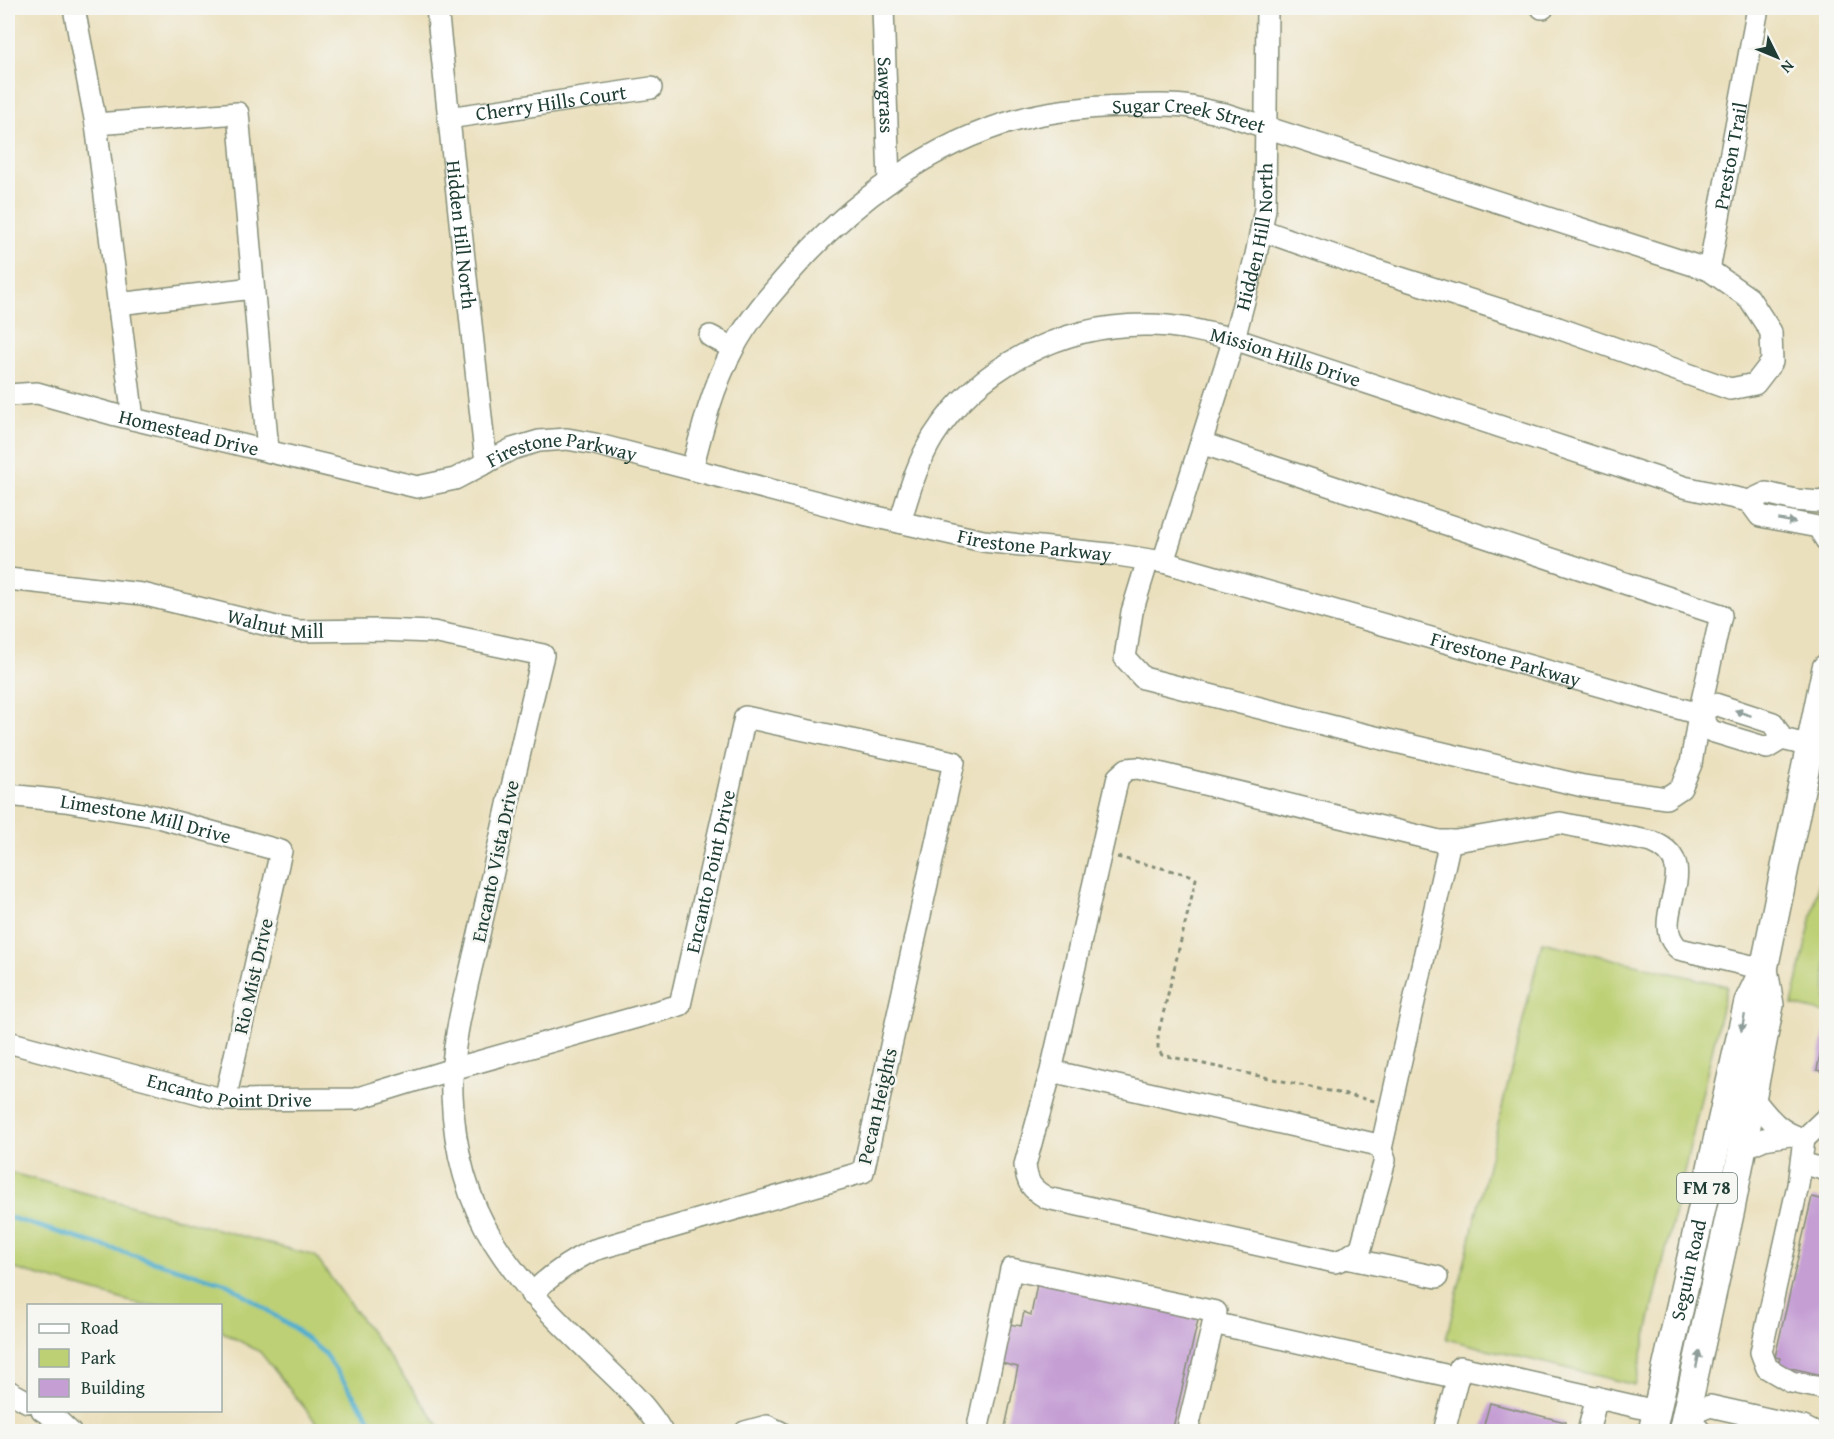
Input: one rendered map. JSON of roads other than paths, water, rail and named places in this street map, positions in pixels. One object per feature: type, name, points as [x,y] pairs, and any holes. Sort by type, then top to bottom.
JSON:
[{"type":"main road","name":"Seguin Road","points":[[1674,1425],[1671,1346],[1748,1002],[1764,969],[1816,754],[1826,671]]},
{"type":"main road","name":"Seguin Road","points":[[1674,1425],[1743,1148],[1770,1005],[1764,969]]},
{"type":"street","points":[[74,8],[96,124],[133,419]]},
{"type":"street","name":"Hidden Hill North","points":[[437,8],[486,463]]},
{"type":"street","name":"Sawgrass","points":[[884,8],[889,182]]},
{"type":"street","name":"Hidden Hill North","points":[[1267,8],[1265,209],[1261,230],[1234,339],[1201,443],[1155,561],[1132,612],[1125,658],[1143,678],[1583,786],[1666,798],[1681,788],[1690,764],[1699,714]]},
{"type":"street","name":"Preston Trail","points":[[1709,270],[1758,8]]},
{"type":"street","name":"Cherry Hills Court","points":[[448,118],[651,88]]},
{"type":"street","name":"Sugar Creek Street","points":[[692,469],[711,401],[733,348],[765,301],[826,232],[867,197],[949,147],[998,126],[1058,111],[1103,107],[1184,106],[1224,114],[1709,270],[1749,298],[1771,332],[1772,362],[1755,384],[1730,388],[1558,328],[1369,268],[1261,230]]},
{"type":"street","points":[[96,124],[238,114],[268,451]]},
{"type":"street","points":[[118,304],[253,288]]},
{"type":"street","name":"Mission Hills Drive","points":[[900,522],[910,486],[933,436],[947,418],[981,384],[1023,355],[1070,335],[1120,326],[1172,326],[1234,339],[1684,487],[1749,501],[1766,493],[1795,500],[1820,502],[1827,500]]},
{"type":"street","points":[[710,336],[733,348]]},
{"type":"street","name":"Homestead Drive","points":[[8,395],[37,393],[133,419],[372,476]]},
{"type":"street","name":"Firestone Parkway","points":[[372,476],[417,487],[455,479],[512,449],[539,441],[567,439],[595,444],[983,541],[1155,561],[1699,714],[1715,704],[1773,723],[1782,739],[1816,754]]},
{"type":"street","points":[[1201,443],[1721,615],[1699,714]]},
{"type":"street","name":"Mission Hills Drive","points":[[1749,501],[1760,516],[1818,527],[1827,540]]},
{"type":"street","name":"Walnut Mill","points":[[8,579],[142,594],[298,631],[433,632],[543,655]]},
{"type":"street","name":"Encanto Vista Drive","points":[[453,1069],[460,1020],[519,752],[543,655]]},
{"type":"street","name":"Encanto Point Drive","points":[[8,1042],[225,1100],[355,1099],[680,1005],[745,717],[954,762]]},
{"type":"street","name":"Pecan Heights","points":[[531,1294],[551,1275],[576,1258],[594,1250],[863,1172],[954,762]]},
{"type":"street","points":[[1450,841],[1381,1149],[1385,1160],[1361,1248],[1335,1262],[1047,1198],[1033,1190],[1025,1165],[1052,1071],[1118,777],[1127,769],[1138,768],[1439,841],[1450,841],[1456,842],[1560,823],[1652,842],[1664,846],[1674,858],[1678,870],[1667,928],[1671,942],[1679,949],[1764,969]]},
{"type":"street","name":"Limestone Mill Drive","points":[[8,795],[65,801],[154,816],[281,851]]},
{"type":"street","name":"Rio Mist Drive","points":[[225,1100],[281,851]]},
{"type":"street","points":[[453,1069],[452,1095],[459,1159],[472,1202],[483,1224],[531,1294],[641,1402],[662,1431]]},
{"type":"street","points":[[1052,1071],[1362,1141],[1374,1144],[1381,1149]]},
{"type":"street","points":[[1752,1097],[1771,1121],[1797,1137],[1802,1163],[1761,1352],[1767,1368],[1791,1382],[1827,1389]]},
{"type":"street","points":[[1743,1148],[1764,1139],[1797,1137],[1827,1118]]},
{"type":"street","points":[[1802,1163],[1827,1170]]},
{"type":"street","points":[[1346,1258],[1437,1277]]},
{"type":"street","points":[[977,1431],[1011,1269],[1216,1311],[1187,1431]]},
{"type":"street","points":[[1213,1323],[1458,1378]]},
{"type":"street","points":[[1444,1431],[1460,1367],[1597,1397],[1674,1425],[1710,1406],[1813,1431]]},
{"type":"street","points":[[8,1391],[27,1401]]},
{"type":"street","points":[[1588,1431],[1597,1397]]},
{"type":"street","points":[[45,1412],[70,1431]]},
{"type":"street","points":[[745,1431],[766,1426],[780,1431]]},
{"type":"waterway","points":[[8,1217],[228,1284],[295,1329],[324,1353],[379,1432]]}]
